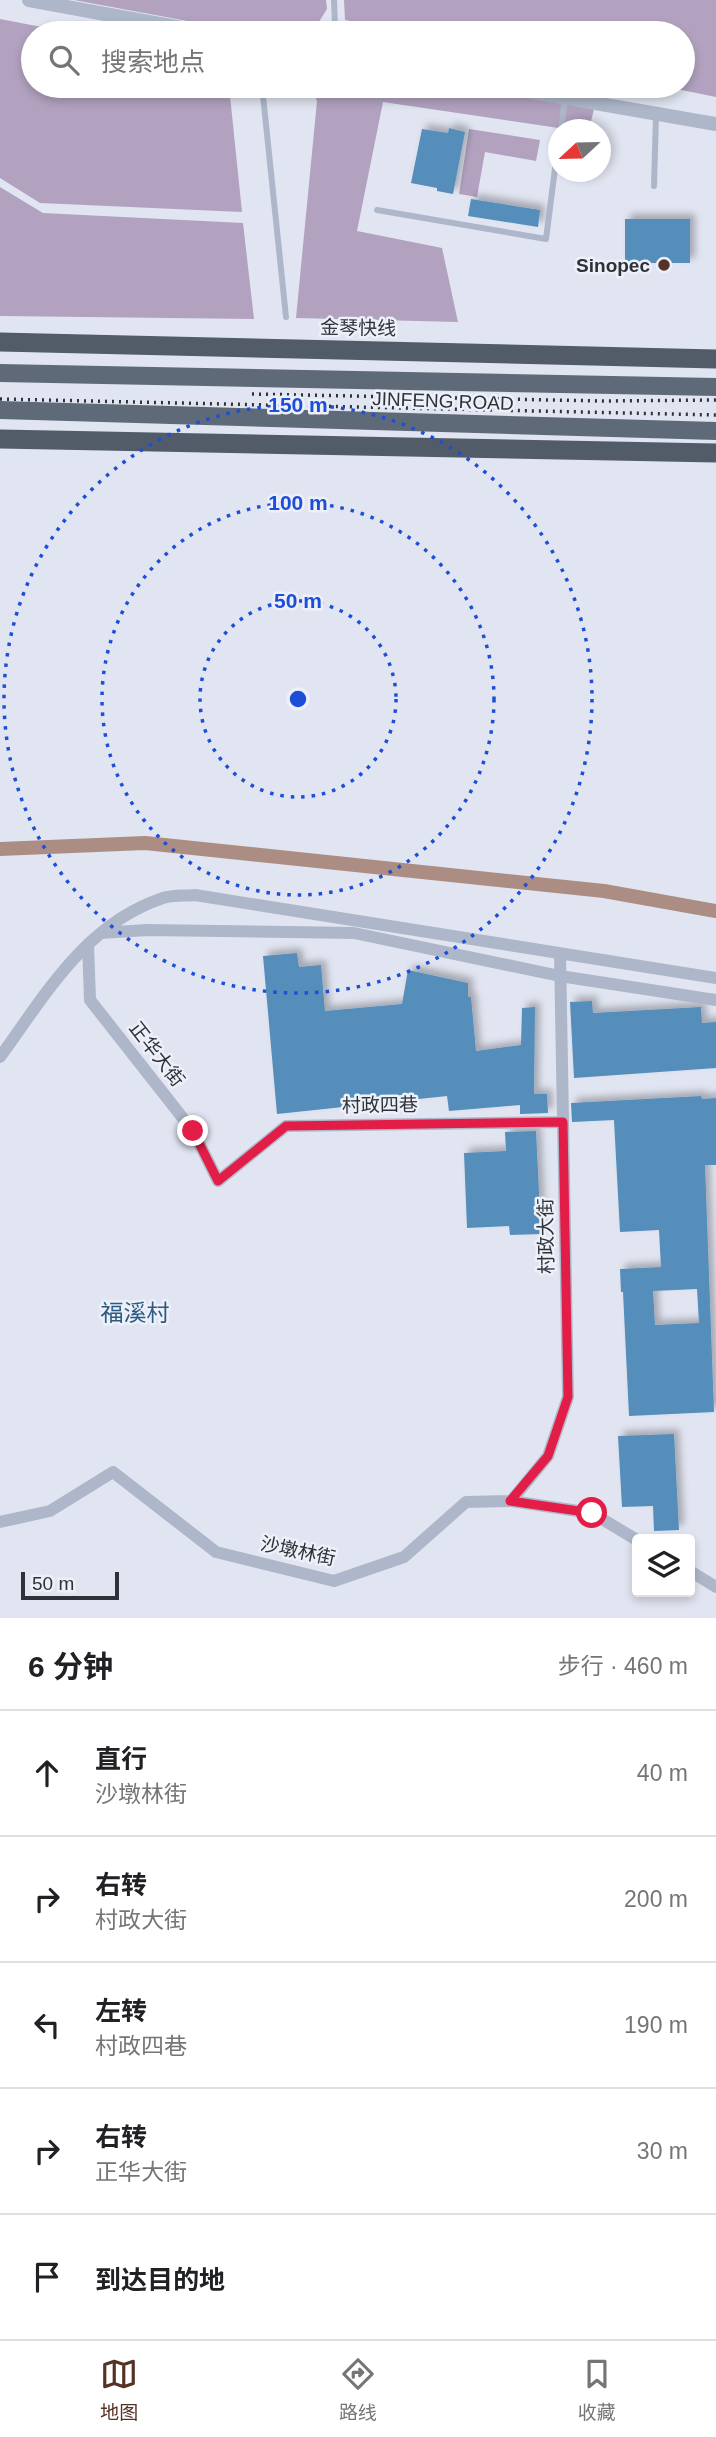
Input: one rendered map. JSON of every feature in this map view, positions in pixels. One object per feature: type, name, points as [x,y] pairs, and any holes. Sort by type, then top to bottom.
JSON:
[{"type":"highway","name":"金琴快线","points":[[0,342],[716,359]]},
{"type":"highway","points":[[0,439],[716,453]]},
{"type":"main road","name":"JINFENG ROAD","points":[[0,373],[716,387]]},
{"type":"main road","name":"JINFENG ROAD","points":[[0,410],[716,431]]},
{"type":"street","points":[[29,0],[144,21]]},
{"type":"street","points":[[565,98],[716,124]]},
{"type":"street","points":[[0,1056],[74,957],[116,919],[165,897],[195,895],[716,978]]},
{"type":"street","points":[[100,933],[147,930],[354,933],[560,976],[716,1000]]},
{"type":"street","name":"正华大街","points":[[88,944],[90,1000],[193,1131],[218,1181]]},
{"type":"street","name":"村政大街","points":[[510,1501],[548,1456],[568,1397],[560,954]]},
{"type":"street","name":"村政四巷","points":[[218,1181],[286,1126],[563,1122]]},
{"type":"street","name":"沙墩林街","points":[[0,1522],[50,1511],[113,1472],[216,1552],[334,1581],[404,1557],[466,1502],[510,1501],[592,1513],[632,1537]]},
{"type":"street","points":[[695,1574],[716,1587]]},
{"type":"lane","points":[[334,0],[335,21]]},
{"type":"lane","points":[[263,98],[286,317]]},
{"type":"lane","points":[[562,119],[565,98]]},
{"type":"lane","points":[[654,186],[656,115]]},
{"type":"lane","points":[[377,209],[546,239],[553,182]]},
{"type":"shaded area","points":[[74,0],[326,0],[327,9],[320,21],[187,21]]},
{"type":"shaded area","points":[[344,0],[716,0],[716,97],[695,93],[695,21],[345,20]]},
{"type":"shaded area","points":[[0,19],[21,23],[21,98],[230,98],[242,212],[40,203],[0,178]]},
{"type":"shaded area","points":[[316,98],[597,98],[592,119],[548,119],[548,126],[383,102],[357,231],[442,248],[458,322],[296,318]]},
{"type":"shaded area","points":[[469,129],[540,140],[536,161],[485,152],[477,197],[459,194]]},
{"type":"shaded area","points":[[0,187],[43,213],[243,223],[254,319],[0,316]]},
{"type":"building","points":[[449,128],[465,132],[453,194],[411,183],[422,129],[448,133]]},
{"type":"building","points":[[471,199],[540,210],[538,227],[468,216]]},
{"type":"building","points":[[625,219],[690,219],[690,263],[625,263]]},
{"type":"building","points":[[297,953],[299,967],[321,965],[325,1011],[402,1004],[408,970],[468,983],[476,1051],[521,1045],[522,1008],[535,1007],[534,1094],[547,1094],[548,1113],[520,1114],[520,1105],[449,1111],[447,1096],[277,1114],[263,956]]},
{"type":"building","points":[[592,1001],[593,1013],[701,1007],[702,1023],[716,1022],[716,1068],[574,1078],[570,1002]]},
{"type":"building","points":[[701,1096],[702,1099],[716,1098],[716,1165],[705,1165],[714,1412],[629,1416],[620,1269],[661,1267],[659,1230],[620,1232],[614,1120],[572,1122],[571,1103]],"holes":[[[697,1289],[699,1323],[655,1325],[653,1291]]]},
{"type":"building","points":[[536,1131],[541,1234],[510,1235],[509,1226],[467,1228],[464,1153],[506,1151],[505,1132]]},
{"type":"building","points":[[674,1434],[679,1530],[654,1531],[653,1506],[622,1507],[618,1436]]},
{"type":"waterway","points":[[0,849],[145,843],[604,891],[716,911]]},
{"type":"railway","points":[[252,394],[602,401],[716,400]]},
{"type":"railway","points":[[0,399],[716,415]]},
{"type":"place","name":"Sinopec","points":[[664,265]]},
{"type":"district","name":"福溪村","points":[[135,1313]]},
{"type":"route","points":[[193,1131],[218,1181],[286,1126],[563,1122],[568,1397],[548,1456],[510,1501],[592,1513]]}]
